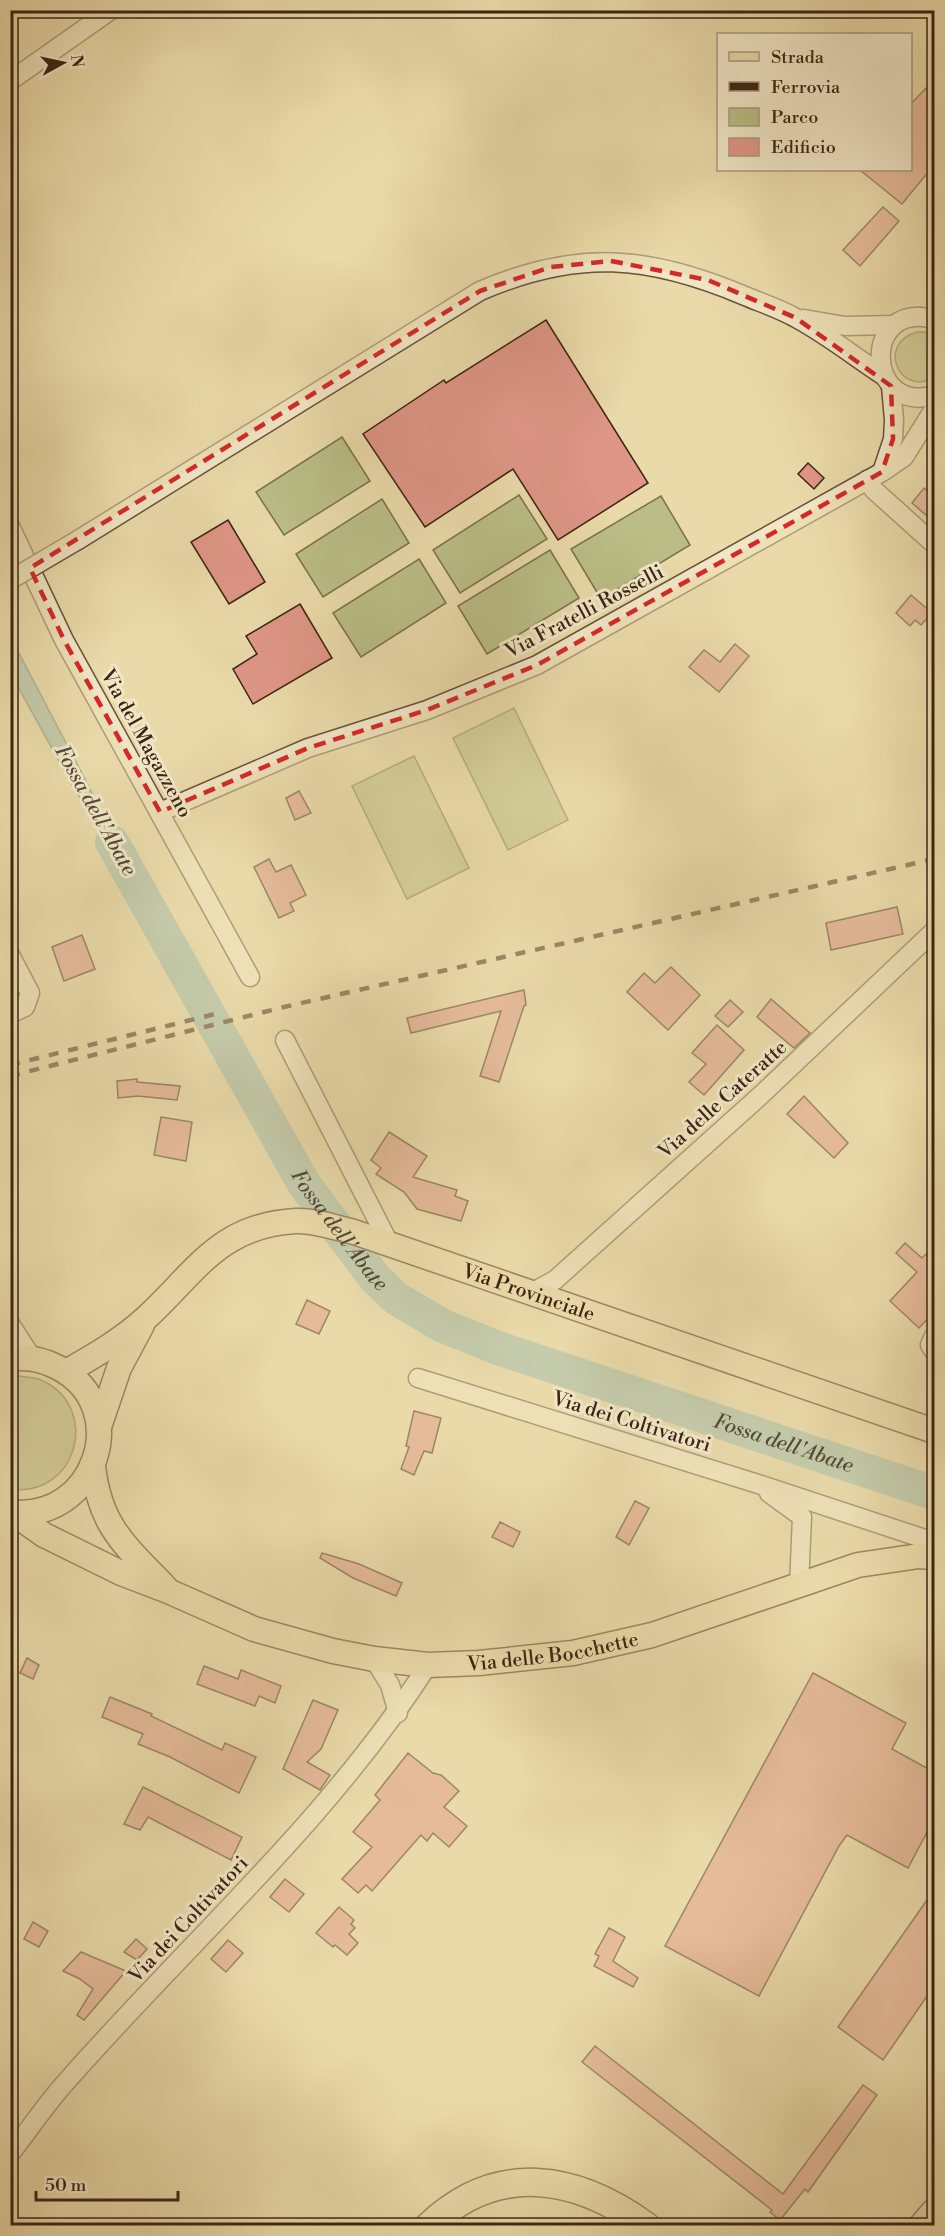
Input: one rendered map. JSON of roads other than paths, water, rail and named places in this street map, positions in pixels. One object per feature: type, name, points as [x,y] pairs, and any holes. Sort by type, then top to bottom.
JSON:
[{"type":"highway","points":[[429,2226],[449,2209],[479,2193],[504,2186],[541,2182],[573,2187],[592,2194],[623,2210],[646,2226]]},
{"type":"highway","points":[[922,2226],[934,2213]]},
{"type":"main road","name":"Via Provinciale","points":[[66,1372],[98,1354],[147,1318],[211,1252],[234,1237],[256,1228],[297,1221],[354,1232],[389,1243],[934,1431]]},
{"type":"main road","name":"Via Provinciale","points":[[99,1427],[119,1368],[147,1318]]},
{"type":"main road","points":[[12,1512],[33,1512],[52,1507],[69,1497],[83,1484],[93,1466],[98,1448],[99,1427],[93,1406],[82,1387],[66,1372],[50,1363],[21,1359]]},
{"type":"main road","name":"Via delle Bocchette","points":[[93,1466],[96,1492],[113,1532],[168,1591]]},
{"type":"main road","name":"Via delle Bocchette","points":[[12,1512],[44,1535],[121,1573],[254,1629],[333,1651],[374,1659],[428,1665],[479,1663],[573,1653],[652,1635],[858,1565],[919,1556],[934,1557]]},
{"type":"street","points":[[10,81],[111,10]]},
{"type":"street","points":[[10,580],[480,291],[511,278],[582,261],[611,261],[675,271],[708,280],[796,318],[887,381],[900,393],[921,398],[934,395]]},
{"type":"street","points":[[934,319],[920,316],[906,318],[894,325],[885,336],[880,349],[880,363],[887,381],[894,420],[894,439],[874,476],[874,490],[934,544]]},
{"type":"street","points":[[796,318],[846,326],[894,325]]},
{"type":"street","name":"Via Fratelli Rosselli","points":[[160,812],[308,748],[427,710],[537,665],[904,457],[934,410]]},
{"type":"street","name":"Via del Magazzeno","points":[[10,526],[64,640],[250,977]]},
{"type":"street","name":"Via delle Cateratte","points":[[532,1292],[555,1280],[761,1095],[934,931]]},
{"type":"street","points":[[10,955],[30,993],[25,1007],[10,1014]]},
{"type":"street","points":[[285,1040],[389,1243]]},
{"type":"street","points":[[10,1323],[21,1359]]},
{"type":"street","points":[[934,1336],[930,1345],[934,1351]]},
{"type":"street","name":"Via dei Coltivatori","points":[[418,1378],[755,1483],[934,1542]]},
{"type":"street","points":[[755,1483],[802,1517],[799,1585]]},
{"type":"street","points":[[374,1659],[390,1685],[398,1713]]},
{"type":"street","name":"Via dei Coltivatori","points":[[10,2154],[65,2083],[284,1850],[398,1713],[428,1665]]},
{"type":"water","points":[[11,638],[87,783],[135,883],[75,790],[11,674]]},
{"type":"waterway","name":"Fossa dell'Abate","points":[[112,842],[304,1184],[375,1278],[397,1299],[443,1326],[498,1348],[934,1493]]},
{"type":"railway","points":[[10,1076],[284,1007],[934,859]]},
{"type":"railway","points":[[10,1065],[215,1014]]}]
